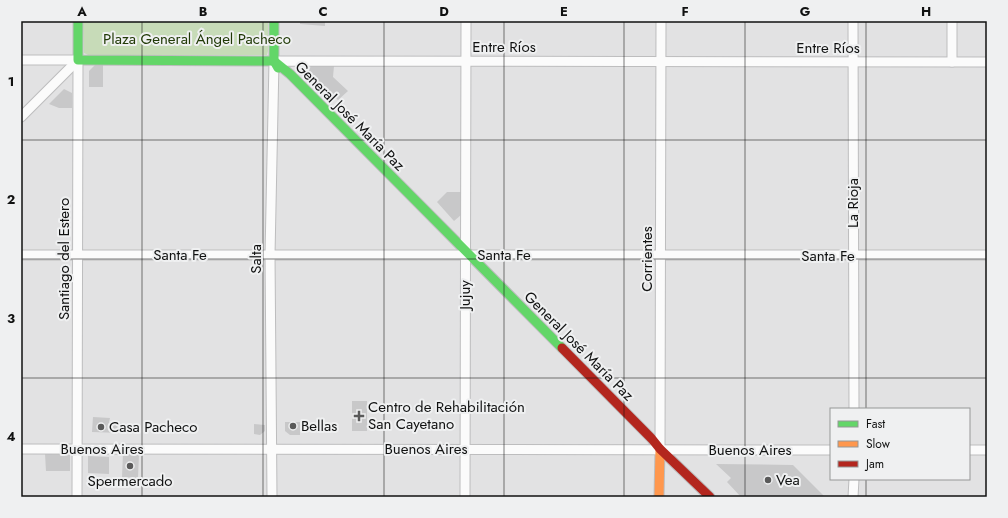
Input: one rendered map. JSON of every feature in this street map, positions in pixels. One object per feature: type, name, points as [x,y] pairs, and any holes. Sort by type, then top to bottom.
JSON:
[{"type":"street","name":"Santiago del Estero","points":[[77,497],[78,21]]},
{"type":"street","name":"Salta","points":[[272,497],[270,255],[274,21]]},
{"type":"street","name":"Jujuy","points":[[465,497],[466,21]]},
{"type":"street","name":"Corrientes","points":[[659,497],[657,451],[661,254],[661,21]]},
{"type":"street","name":"La Rioja","points":[[854,21],[854,408]]},
{"type":"street","points":[[952,21],[952,62]]},
{"type":"street","name":"Entre Ríos","points":[[21,60],[987,62]]},
{"type":"street","points":[[21,117],[78,60]]},
{"type":"street","name":"General José María Paz","points":[[274,61],[290,74],[465,255],[652,439],[657,451],[678,464],[710,497]]},
{"type":"street","name":"Santa Fe","points":[[21,254],[987,255]]},
{"type":"street","name":"Buenos Aires","points":[[21,448],[657,451],[830,450]]},
{"type":"street","points":[[970,450],[987,450]]},
{"type":"street","points":[[853,497],[854,480]]},
{"type":"green space","name":"Plaza General Ángel Pacheco","points":[[83,21],[268,21],[268,51],[267,55],[88,55],[84,53]]},
{"type":"building","points":[[300,21],[325,21],[325,26],[300,24]]},
{"type":"building","points":[[312,64],[334,66],[333,77],[348,91],[338,100],[308,72]]},
{"type":"building","points":[[95,65],[103,65],[103,87],[89,87],[89,71]]},
{"type":"building","points":[[64,89],[72,93],[72,108],[59,108],[49,104]]},
{"type":"building","points":[[447,192],[461,192],[461,215],[454,221],[437,202]]},
{"type":"building","name":"Centro de Rehabilitación San Cayetano","points":[[352,401],[367,401],[367,431],[352,431]]},
{"type":"building","name":"Casa Pacheco","points":[[93,417],[110,418],[109,422],[122,423],[121,433],[92,432]]},
{"type":"building","name":"Bellas","points":[[285,422],[300,422],[300,435],[290,435],[285,431]]},
{"type":"building","points":[[254,424],[265,425],[265,431],[260,435],[254,434]]},
{"type":"building","name":"Spermercado","points":[[123,453],[139,454],[138,478],[122,477]]},
{"type":"building","points":[[45,454],[70,454],[70,471],[46,471]]},
{"type":"building","points":[[88,456],[109,457],[109,474],[88,473]]},
{"type":"building","name":"Vea","points":[[716,464],[793,465],[825,497],[741,497],[727,482],[731,478]]},
{"type":"traffic: fast","points":[[78,21],[78,60],[274,61]]},
{"type":"traffic: fast","points":[[274,21],[274,61],[278,68]]},
{"type":"traffic: fast","points":[[274,61],[290,74],[562,348]]},
{"type":"traffic: slow","points":[[659,497],[660,449]]},
{"type":"traffic: jam","points":[[562,348],[652,439],[660,449],[710,497]]},
{"type":"place","name":"Centro de Rehabilitación San Cayetano","points":[[359,416]]},
{"type":"place","name":"Bellas","points":[[293,426]]},
{"type":"place","name":"Casa Pacheco","points":[[101,427]]},
{"type":"place","name":"Spermercado","points":[[130,466]]},
{"type":"place","name":"Vea","points":[[768,480]]}]
